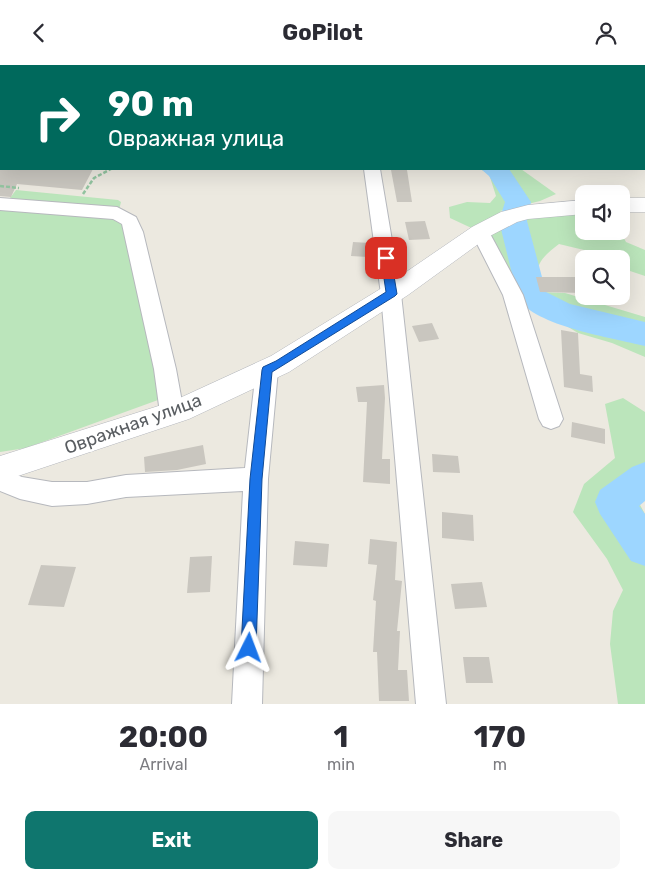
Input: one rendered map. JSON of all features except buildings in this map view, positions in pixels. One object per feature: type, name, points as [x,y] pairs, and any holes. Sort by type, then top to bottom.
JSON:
[{"type":"street","points":[[372,170],[392,294],[431,704]]},
{"type":"street","points":[[0,204],[98,210],[117,213],[130,221],[134,231],[163,360],[172,413]]},
{"type":"street","points":[[630,205],[645,205]]},
{"type":"street","name":"Овражная улица","points":[[0,469],[172,413],[267,370],[280,364],[392,294],[480,232],[518,215],[575,208]]},
{"type":"street","points":[[480,232],[513,295],[552,419]]},
{"type":"street","points":[[246,704],[256,479],[267,370]]},
{"type":"street","points":[[0,479],[20,488],[52,494],[87,493],[126,486],[256,479]]},
{"type":"path","points":[[83,194],[94,178],[109,170]]},
{"type":"green space","points":[[482,170],[522,170],[556,194],[540,201],[500,211],[509,217],[575,208],[575,240],[625,240],[645,250],[645,276],[630,271],[630,250],[584,250],[559,244],[542,259],[537,276],[540,292],[565,293],[575,296],[575,305],[605,305],[645,317],[645,357],[612,343],[578,333],[527,302],[516,281],[499,268],[480,232],[450,218],[449,207],[467,202],[490,203],[496,196],[489,174]]},
{"type":"green space","points":[[16,190],[118,200],[121,202],[119,210],[7,202]]},
{"type":"green space","points":[[0,208],[104,213],[124,223],[161,386],[158,400],[26,448],[0,452]]},
{"type":"green space","points":[[623,398],[645,412],[645,496],[639,503],[645,514],[645,704],[618,704],[610,644],[613,611],[623,590],[607,559],[573,512],[584,484],[615,458],[605,404]]},
{"type":"waterway","points":[[496,170],[518,202],[513,221],[533,298],[562,314],[645,334]]},
{"type":"waterway","points":[[645,479],[614,502],[645,547]]},
{"type":"route","points":[[249,648],[256,479],[267,370],[280,364],[392,294],[386,258]]}]
